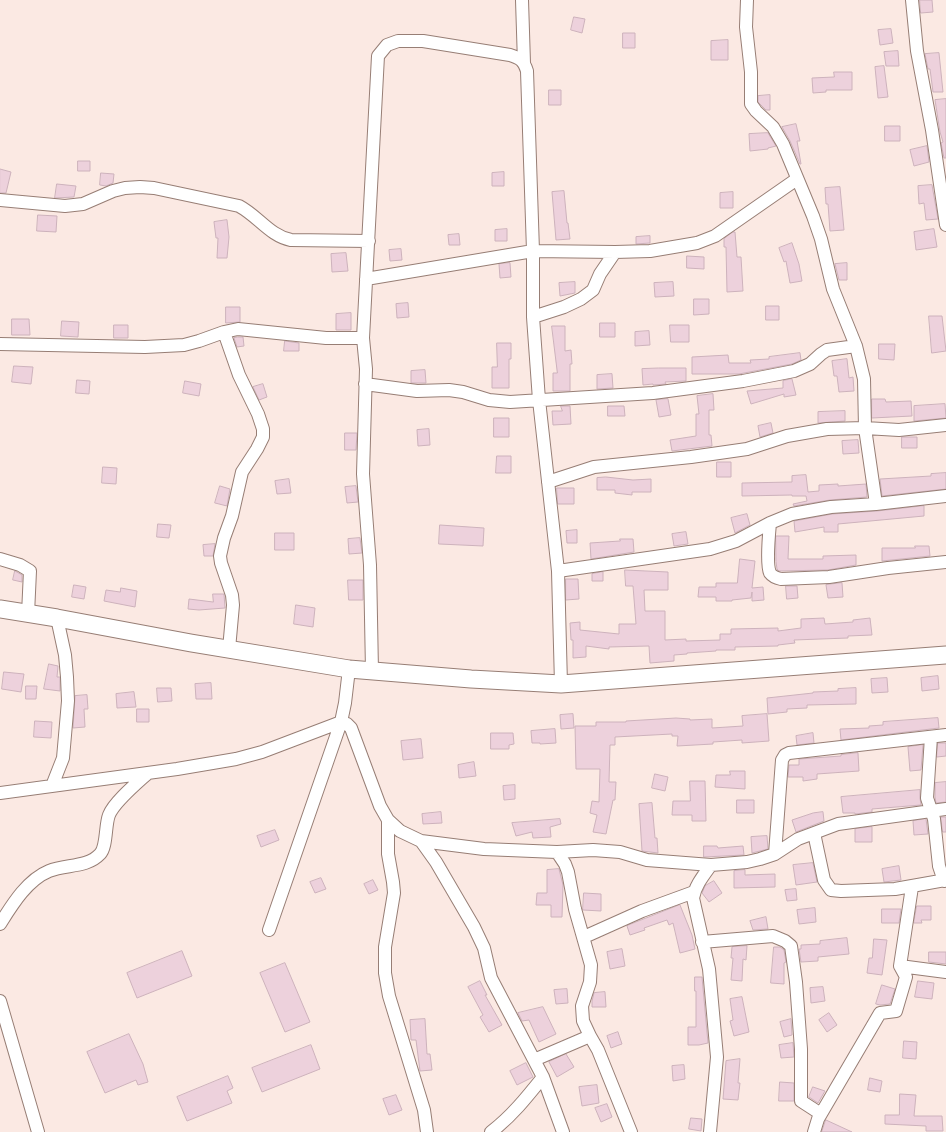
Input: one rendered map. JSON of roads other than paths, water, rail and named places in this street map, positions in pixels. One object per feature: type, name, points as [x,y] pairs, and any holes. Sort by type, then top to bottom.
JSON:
[{"type":"main road","points":[[0,609],[349,669],[471,679],[561,684],[946,655]]},
{"type":"street","points":[[522,0],[524,63],[527,71],[533,251],[533,316],[539,400],[558,571],[561,684]]},
{"type":"street","points":[[747,0],[746,27],[751,72],[751,104],[756,111],[773,127],[783,144],[821,239],[833,289],[856,346],[864,379],[865,428],[876,504]]},
{"type":"street","points":[[912,0],[917,51],[932,130],[946,225]]},
{"type":"street","points":[[372,671],[370,565],[363,474],[366,368],[363,338],[378,56],[387,45],[398,40],[423,41],[510,55],[518,58],[524,63]]},
{"type":"street","points":[[366,279],[533,251],[650,251],[697,243],[715,236],[797,179]]},
{"type":"street","points":[[0,200],[65,206],[83,204],[113,191],[125,188],[154,188],[239,206],[250,212],[283,239],[369,241]]},
{"type":"street","points":[[533,316],[564,307],[581,299],[593,290],[600,274],[615,252]]},
{"type":"street","points":[[0,344],[145,347],[184,345],[199,342],[224,332],[238,329],[326,338],[363,338]]},
{"type":"street","points":[[224,332],[239,375],[258,414],[263,429],[263,437],[242,472],[220,556],[232,595],[233,605],[230,649]]},
{"type":"street","points":[[365,384],[417,391],[449,390],[463,392],[489,400],[510,402],[653,393],[743,381],[794,371],[810,364],[827,350],[856,346]]},
{"type":"street","points":[[548,482],[594,467],[691,457],[747,449],[787,436],[827,429],[865,428],[899,430],[946,425]]},
{"type":"street","points":[[558,571],[710,549],[736,541],[770,523],[792,514],[831,507],[876,504],[946,496]]},
{"type":"street","points":[[770,523],[768,564],[770,572],[775,578],[781,579],[829,576],[946,562]]},
{"type":"street","points":[[0,559],[20,565],[30,571],[28,614]]},
{"type":"street","points":[[52,786],[63,758],[68,701],[65,655],[57,618]]},
{"type":"street","points":[[269,930],[341,722],[349,669]]},
{"type":"street","points":[[0,793],[228,760],[249,755],[301,738],[341,722],[347,724],[351,728],[380,806],[388,820],[400,831],[421,841],[484,849],[557,852],[593,850],[620,852],[647,860],[710,865],[747,862],[775,854],[798,839],[838,824],[946,809]]},
{"type":"street","points":[[775,854],[782,760],[789,752],[946,736]]},
{"type":"street","points":[[814,833],[824,880],[831,890],[888,890],[945,880],[939,866],[934,819],[927,798],[931,737]]},
{"type":"street","points":[[0,924],[16,900],[33,881],[49,871],[84,864],[95,859],[102,852],[109,815],[114,806],[148,772]]},
{"type":"street","points":[[388,820],[388,854],[394,893],[385,947],[385,973],[389,996],[424,1110],[427,1132]]},
{"type":"street","points":[[421,841],[436,862],[474,926],[484,948],[491,978],[543,1077],[563,1132]]},
{"type":"street","points":[[557,852],[565,864],[568,872],[575,909],[591,964],[590,982],[582,1006],[583,1021],[598,1050],[631,1132]]},
{"type":"street","points":[[710,865],[699,881],[694,892],[693,903],[709,969],[717,1057],[710,1132]]},
{"type":"street","points":[[814,1132],[821,1114],[880,1013],[896,1011],[906,976],[900,966],[912,886]]},
{"type":"street","points":[[584,937],[642,911],[694,892]]},
{"type":"street","points":[[702,942],[773,936],[785,941],[791,946],[796,982],[801,1049],[801,1101],[821,1114]]},
{"type":"street","points":[[900,966],[946,972]]},
{"type":"street","points":[[0,1001],[38,1132]]},
{"type":"street","points":[[534,1060],[590,1036]]},
{"type":"street","points":[[491,1132],[502,1124],[543,1077]]}]
